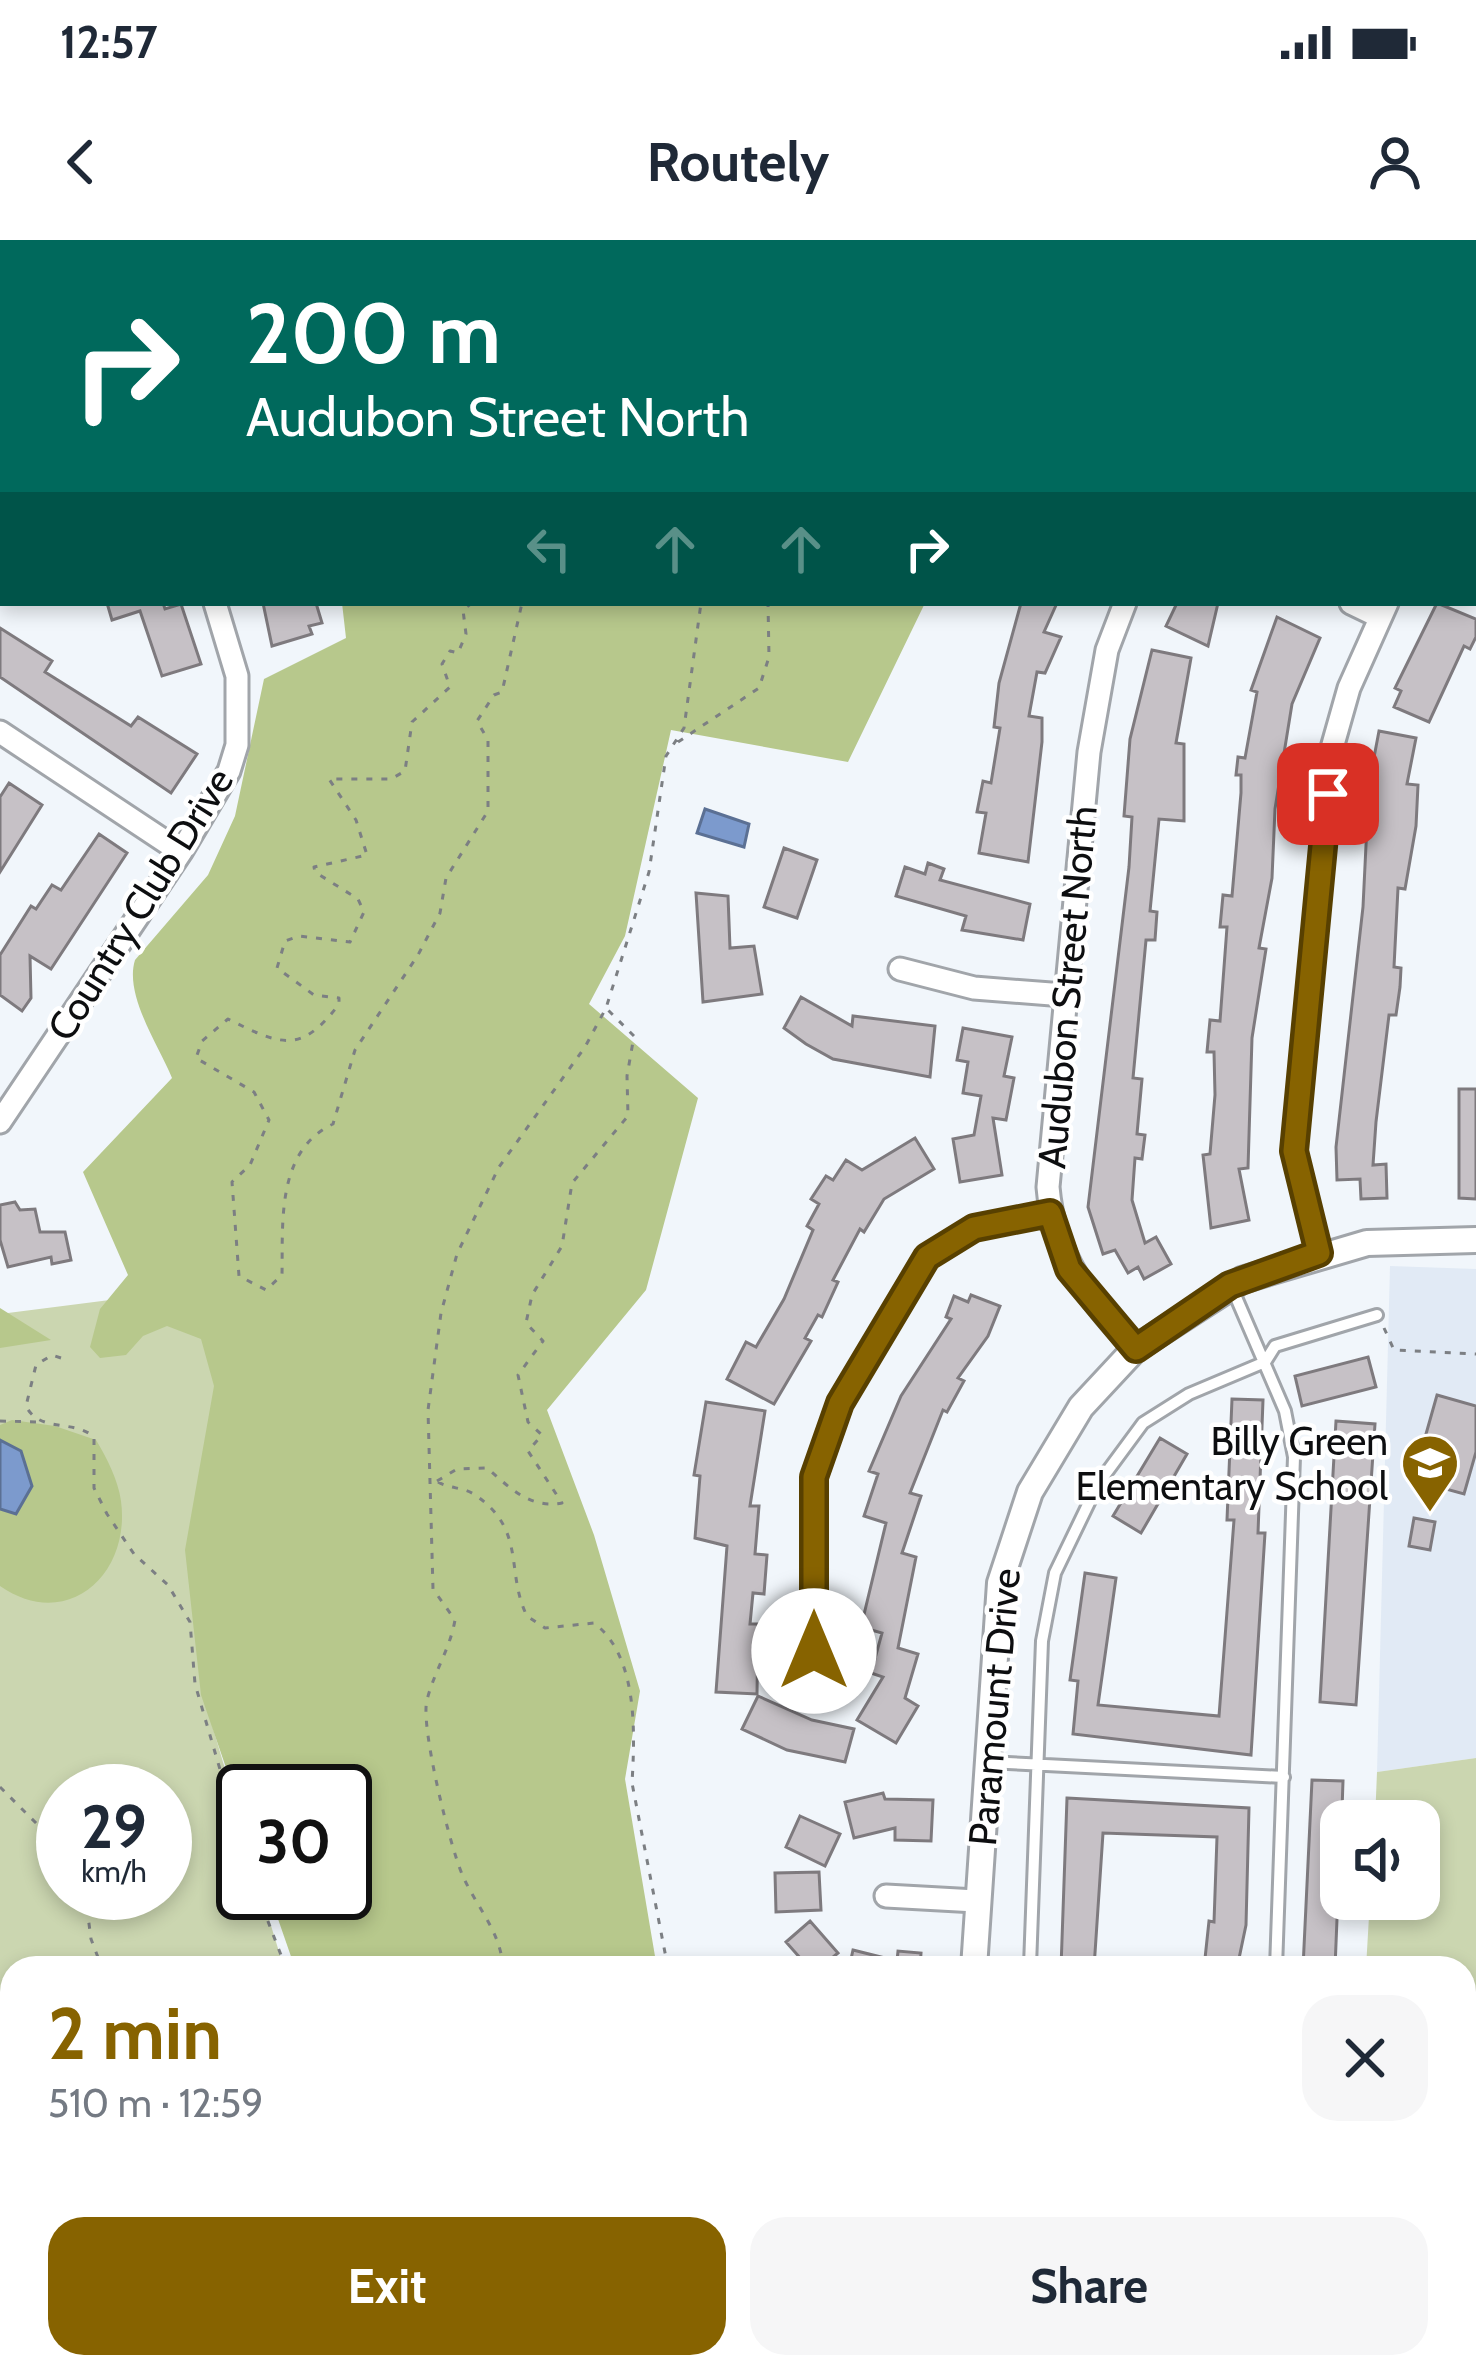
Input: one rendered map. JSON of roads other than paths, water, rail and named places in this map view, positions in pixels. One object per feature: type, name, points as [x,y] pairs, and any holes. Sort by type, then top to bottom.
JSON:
[{"type":"street","name":"Country Club Drive","points":[[0,1122],[181,852],[229,771],[237,745],[237,676],[215,606]]},
{"type":"street","name":"Audubon Street North","points":[[1124,606],[1096,694],[1064,995],[1050,1213],[1069,1269],[1136,1349]]},
{"type":"street","points":[[1319,1253],[1298,1185],[1294,1133],[1333,748],[1349,688],[1384,610]]},
{"type":"street","points":[[0,731],[181,852]]},
{"type":"street","points":[[900,969],[974,988],[1064,995]]},
{"type":"street","points":[[814,1651],[814,1477],[840,1403],[927,1257],[974,1228],[1050,1213]]},
{"type":"street","name":"Paramount Drive","points":[[974,1956],[1000,1583],[1030,1492],[1081,1407],[1136,1349],[1230,1285],[1319,1253],[1367,1243],[1476,1240]]},
{"type":"street","points":[[886,1896],[976,1901]]},
{"type":"lane","points":[[1230,1285],[1285,1411],[1294,1457],[1277,1956]]},
{"type":"lane","points":[[1030,1956],[1047,1604],[1081,1514],[1119,1451],[1154,1415],[1265,1362],[1274,1346],[1377,1315]]},
{"type":"lane","points":[[985,1762],[1284,1777]]},
{"type":"water","points":[[705,809],[749,824],[744,847],[697,833]]},
{"type":"water","points":[[0,1440],[21,1451],[32,1486],[16,1514],[0,1509]]},
{"type":"place","name":"Billy Green Elementary School","points":[[1430,1514]]}]
